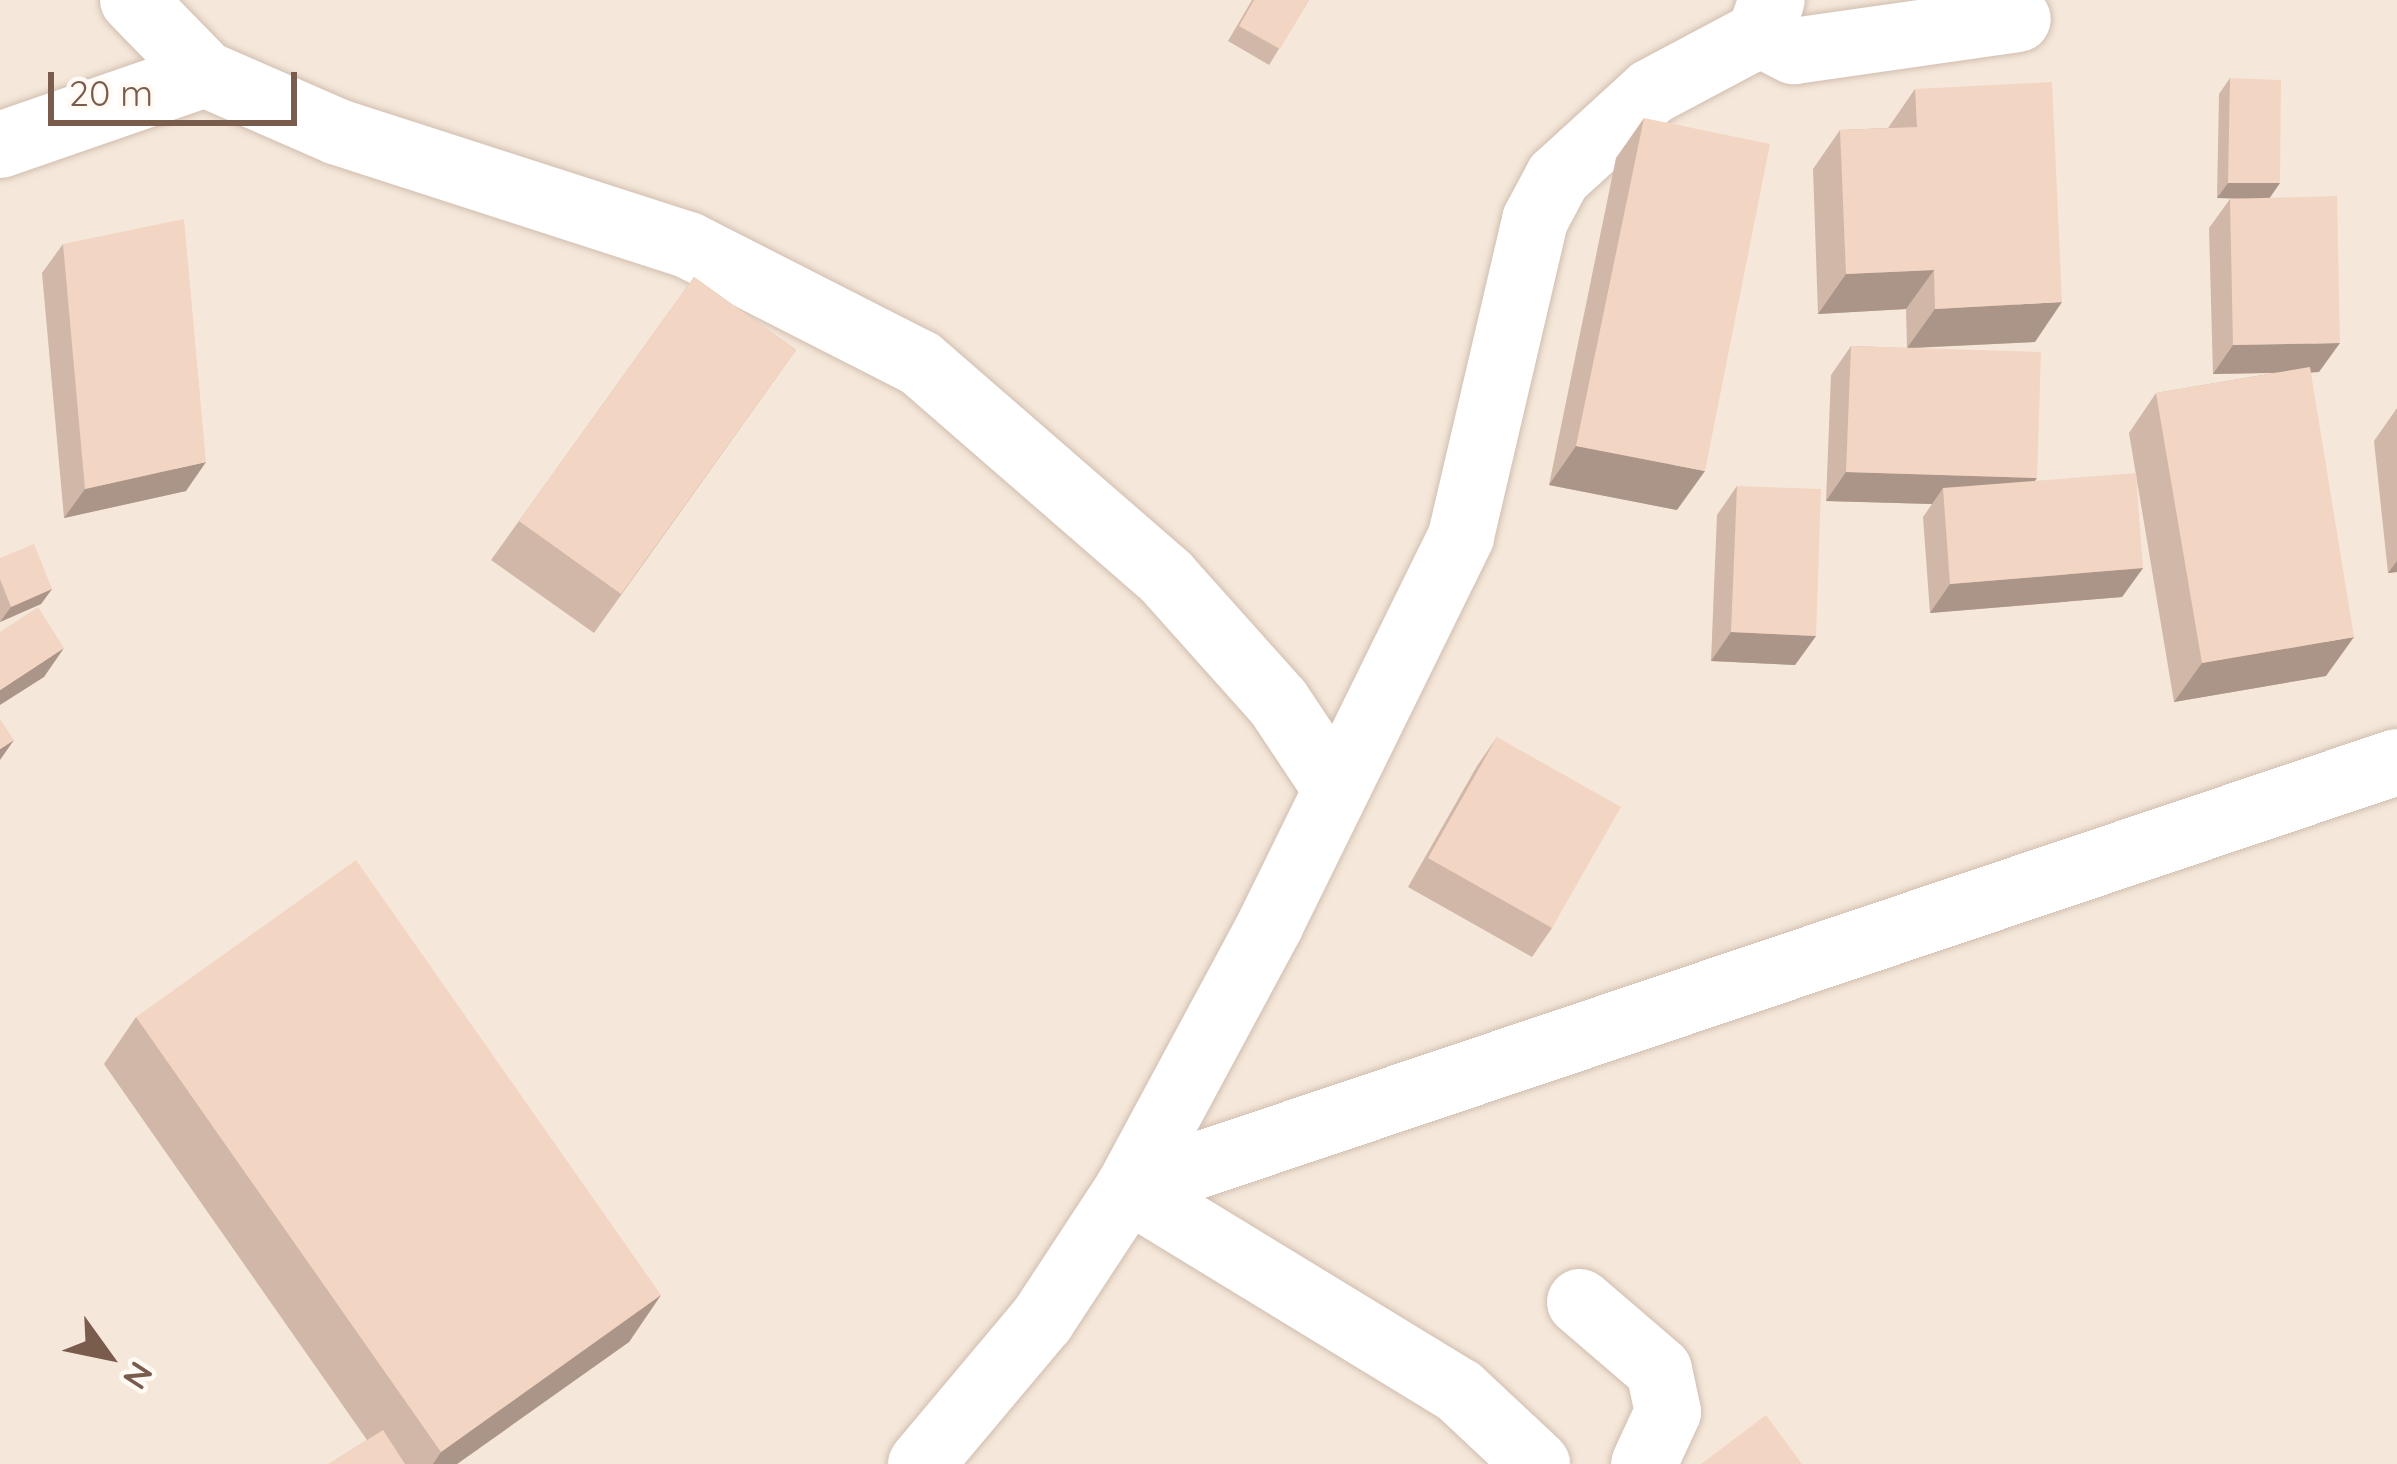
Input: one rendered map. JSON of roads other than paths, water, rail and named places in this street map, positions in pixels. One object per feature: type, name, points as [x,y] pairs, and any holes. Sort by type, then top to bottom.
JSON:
[{"type":"street","points":[[133,0],[205,74],[338,133],[688,245],[920,363],[1153,564],[1278,702],[1332,783]]},
{"type":"street","points":[[921,1464],[1042,1320],[1128,1189],[1461,536],[1534,220],[1558,177],[1651,92],[1766,17],[1794,51],[2018,19]]},
{"type":"street","points":[[0,146],[205,74]]},
{"type":"street","points":[[1128,1189],[2397,762]]},
{"type":"street","points":[[1128,1189],[1459,1390],[1537,1464]]},
{"type":"street","points":[[1580,1301],[1659,1370],[1668,1412],[1644,1464]]}]
